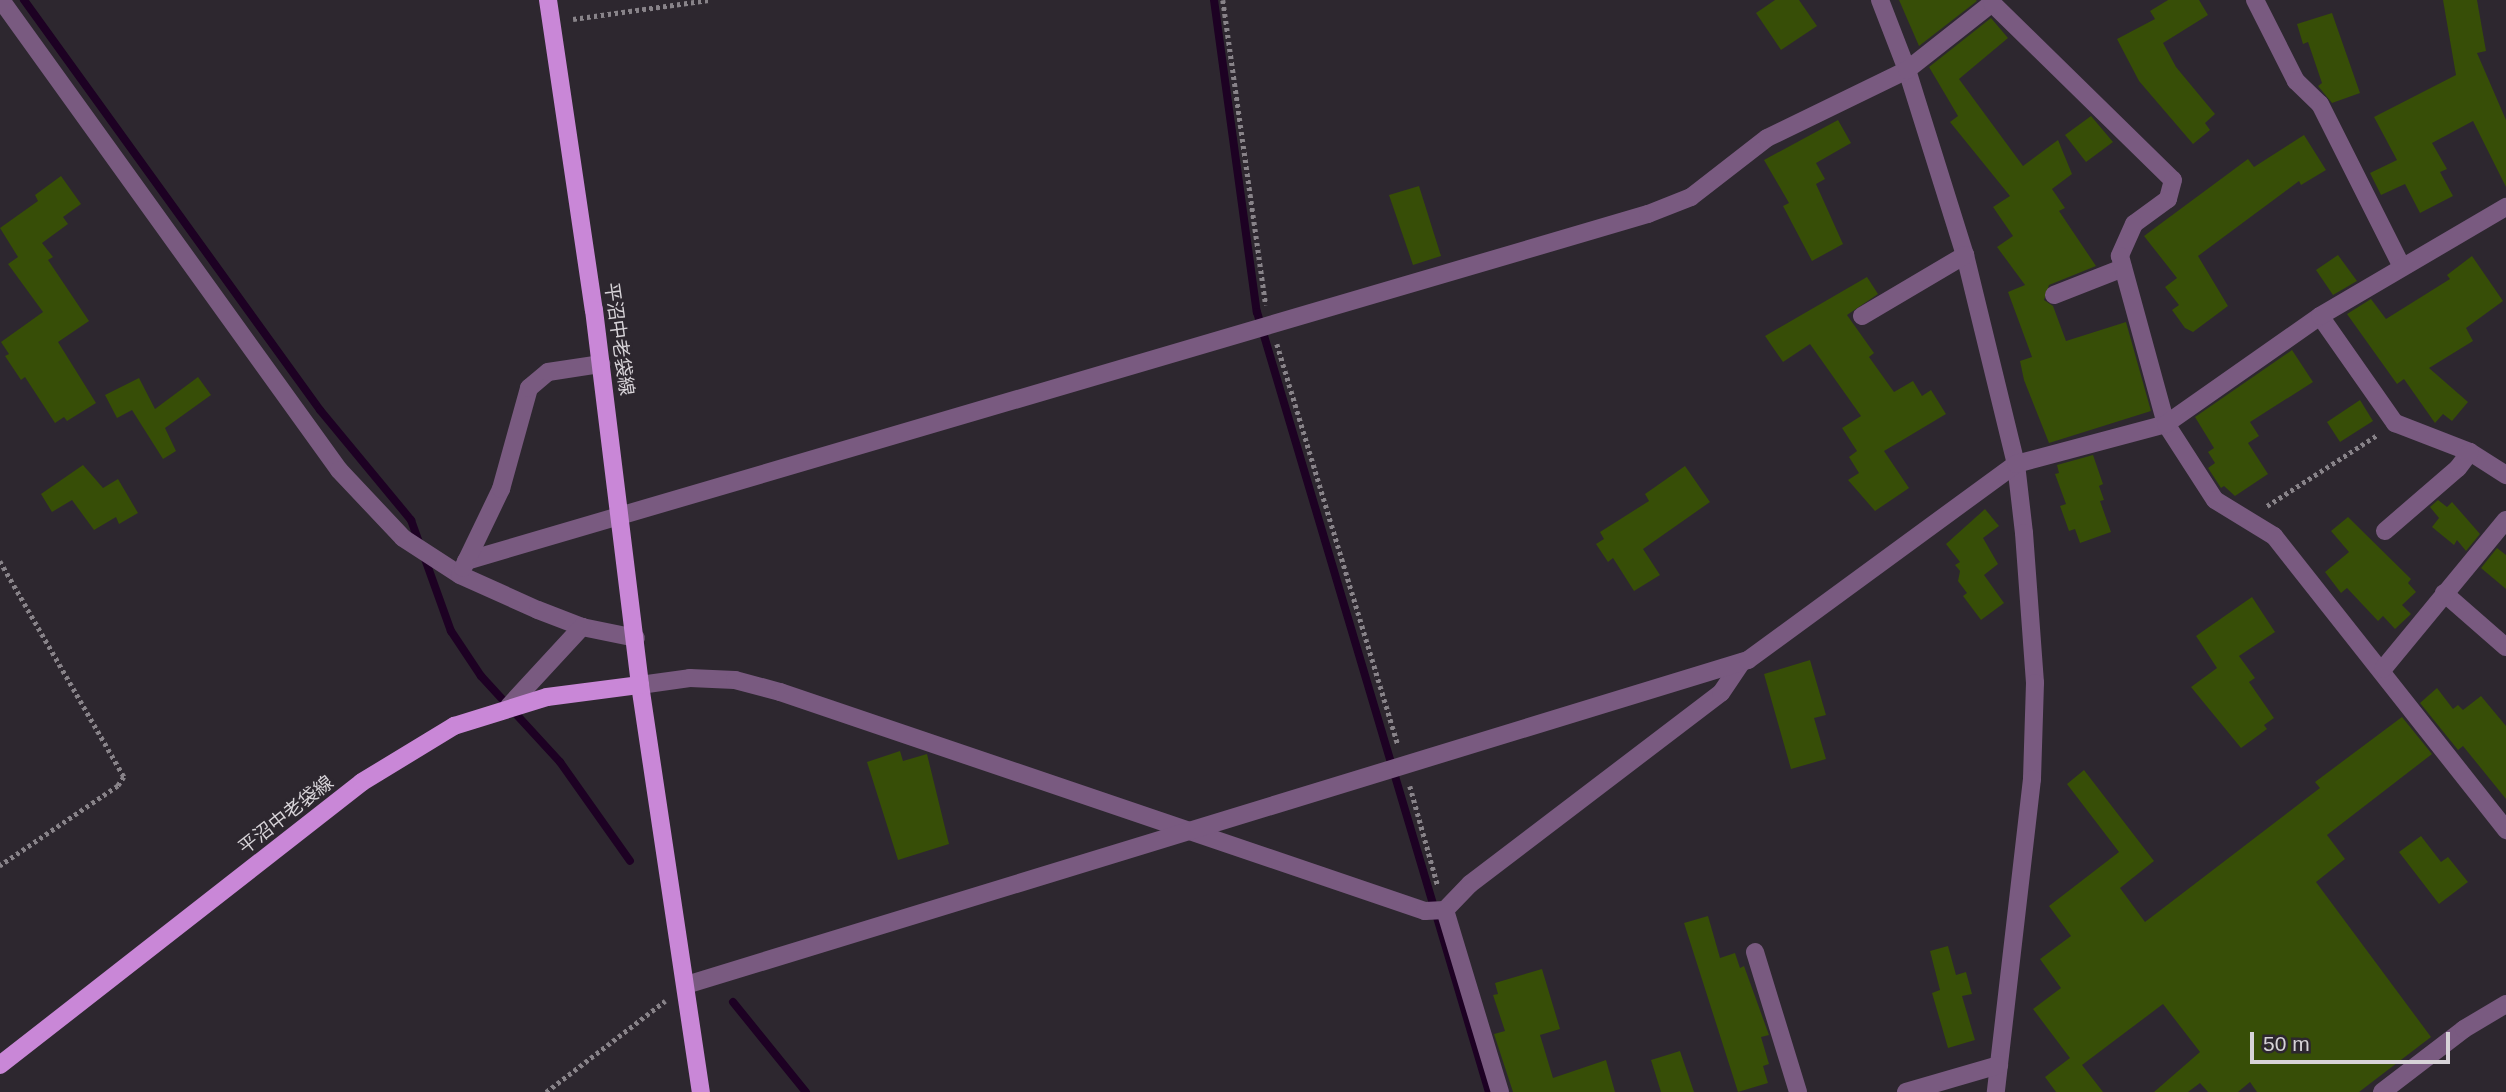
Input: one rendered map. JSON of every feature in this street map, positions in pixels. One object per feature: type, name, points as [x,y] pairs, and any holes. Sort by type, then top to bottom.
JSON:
[{"type":"main road","name":"平沼中老袋線","points":[[548,0],[601,364],[640,685],[701,1092]]},
{"type":"main road","name":"平沼中老袋線","points":[[0,1065],[362,782],[454,726],[509,706],[640,685]]},
{"type":"street","points":[[1,0],[339,470],[403,538],[582,627],[636,638]]},
{"type":"street","points":[[1880,0],[1907,69],[1965,255],[2016,464],[2035,683],[2034,729],[1996,1092]]},
{"type":"street","points":[[2255,0],[2296,81],[2320,104],[2402,265]]},
{"type":"street","points":[[463,568],[621,518],[1691,197],[1767,138],[1907,69],[1992,3],[2173,180],[2168,199],[2134,224],[2120,256],[2166,424],[2215,500],[2274,536],[2383,669],[2506,830]]},
{"type":"street","points":[[686,985],[1742,662],[1783,638],[2016,464],[2166,424],[2320,316],[2402,265],[2506,206]]},
{"type":"street","points":[[1863,316],[1965,255]]},
{"type":"street","points":[[2054,295],[2123,268]]},
{"type":"street","points":[[2320,316],[2395,423],[2470,452],[2506,475]]},
{"type":"street","points":[[463,568],[501,489],[529,388],[548,372],[601,364]]},
{"type":"street","points":[[2385,531],[2458,468],[2470,452]]},
{"type":"street","points":[[2383,669],[2506,520]]},
{"type":"street","points":[[2444,593],[2506,647]]},
{"type":"street","points":[[509,706],[582,627]]},
{"type":"street","points":[[640,685],[701,678],[735,680],[780,692],[1425,911],[1445,910],[1470,884],[1721,693],[1742,662]]},
{"type":"street","points":[[1445,910],[1500,1092]]},
{"type":"street","points":[[1755,952],[1798,1092]]},
{"type":"street","points":[[2382,1092],[2464,1029],[2506,1004]]},
{"type":"street","points":[[1906,1092],[1999,1065]]},
{"type":"path","points":[[551,22],[709,0]]},
{"type":"path","points":[[1223,0],[1263,296],[1445,910]]},
{"type":"path","points":[[2256,524],[2268,504],[2290,487],[2395,423]]},
{"type":"path","points":[[0,561],[124,777],[118,786],[0,866]]},
{"type":"path","points":[[546,1092],[686,985]]},
{"type":"building","points":[[1775,0],[1799,0],[1817,26],[1781,50],[1756,13]]},
{"type":"building","points":[[1899,0],[1976,0],[1977,1],[1919,46]]},
{"type":"building","points":[[2168,0],[2199,0],[2208,15],[2163,43],[2176,67],[2215,114],[2205,123],[2210,130],[2193,144],[2139,81],[2117,39],[2155,19],[2150,11]]},
{"type":"building","points":[[2443,0],[2477,0],[2486,51],[2477,53],[2506,120],[2506,187],[2473,121],[2432,143],[2447,169],[2440,172],[2453,196],[2420,213],[2405,184],[2381,195],[2370,173],[2397,160],[2374,117],[2456,75]]},
{"type":"building","points":[[2332,13],[2360,93],[2332,103],[2318,86],[2322,83],[2308,42],[2303,44],[2297,24]]},
{"type":"building","points":[[1991,18],[2008,38],[1959,79],[2023,166],[2058,140],[2072,174],[2052,189],[2065,208],[2059,211],[2096,266],[2049,285],[2044,300],[2053,306],[2066,341],[2126,322],[2151,411],[2049,443],[2024,380],[2020,361],[2032,357],[2008,292],[2025,285],[1997,247],[2013,236],[1993,207],[2010,196],[1950,122],[1958,116],[1929,67]]},
{"type":"building","points":[[2091,116],[2113,142],[2086,162],[2065,135]]},
{"type":"building","points":[[1838,120],[1851,143],[1816,163],[1825,179],[1816,184],[1843,244],[1812,261],[1783,206],[1789,203],[1764,160]]},
{"type":"building","points":[[2304,135],[2326,170],[2301,185],[2299,181],[2198,256],[2228,306],[2193,332],[2185,328],[2172,310],[2179,305],[2165,287],[2177,278],[2144,236],[2248,159],[2254,167]]},
{"type":"building","points":[[61,176],[81,204],[63,217],[68,224],[42,243],[53,257],[48,260],[89,321],[58,342],[96,403],[67,421],[64,417],[55,423],[25,377],[21,380],[5,356],[9,354],[1,342],[43,312],[8,264],[18,257],[0,228],[38,201],[35,195]]},
{"type":"building","points":[[1419,186],[1441,256],[1413,265],[1389,195]]},
{"type":"building","points":[[2338,255],[2357,281],[2333,295],[2316,270]]},
{"type":"building","points":[[2472,256],[2503,301],[2466,328],[2473,341],[2429,368],[2468,402],[2452,421],[2443,414],[2435,423],[2404,379],[2397,384],[2347,314],[2371,299],[2386,319],[2450,279],[2447,275]]},
{"type":"building","points":[[1867,277],[1878,294],[1847,315],[1874,353],[1869,357],[1894,392],[1913,381],[1922,396],[1931,390],[1946,414],[1884,451],[1909,488],[1875,511],[1848,480],[1859,473],[1849,457],[1857,451],[1842,428],[1861,416],[1810,344],[1783,362],[1765,336]]},
{"type":"building","points":[[2292,350],[2313,382],[2250,422],[2259,436],[2248,443],[2268,474],[2235,496],[2224,486],[2221,488],[2208,468],[2215,463],[2208,452],[2214,448],[2195,417]]},
{"type":"building","points":[[198,377],[211,395],[165,428],[176,451],[163,459],[132,410],[117,418],[105,395],[139,378],[155,409]]},
{"type":"building","points":[[2360,400],[2373,421],[2340,442],[2327,422]]},
{"type":"building","points":[[2093,455],[2103,484],[2099,486],[2104,500],[2100,501],[2111,532],[2080,543],[2075,529],[2069,531],[2060,506],[2066,504],[2055,474],[2059,473],[2057,465]]},
{"type":"building","points":[[83,465],[103,488],[118,479],[138,513],[119,524],[116,517],[94,530],[72,500],[52,512],[41,494]]},
{"type":"building","points":[[1685,466],[1710,502],[1643,549],[1660,575],[1634,591],[1613,558],[1608,562],[1596,544],[1604,539],[1600,532],[1649,501],[1645,494]]},
{"type":"building","points":[[2438,500],[2447,507],[2452,502],[2480,534],[2466,551],[2457,540],[2454,545],[2432,527],[2439,518],[2430,507]]},
{"type":"building","points":[[1985,509],[1999,526],[1983,538],[1998,564],[1984,575],[2004,603],[1981,620],[1963,596],[1967,593],[1958,581],[1960,571],[1955,565],[1960,562],[1946,544]]},
{"type":"building","points":[[2348,517],[2411,579],[2408,583],[2416,592],[2402,605],[2411,614],[2395,629],[2383,616],[2378,621],[2347,588],[2341,593],[2325,572],[2349,552],[2331,531]]},
{"type":"building","points":[[2497,548],[2506,555],[2506,589],[2481,568]]},
{"type":"building","points":[[2252,597],[2275,632],[2239,656],[2255,678],[2249,682],[2274,718],[2264,725],[2267,729],[2241,748],[2191,687],[2217,668],[2196,636]]},
{"type":"building","points":[[1810,660],[1826,715],[1814,718],[1826,759],[1791,769],[1764,674]]},
{"type":"building","points":[[2437,688],[2453,709],[2458,705],[2463,710],[2481,696],[2506,726],[2506,799],[2463,746],[2458,750],[2420,703]]},
{"type":"building","points":[[2402,717],[2432,754],[2327,835],[2345,859],[2316,882],[2431,1037],[2359,1092],[2257,1092],[2250,1082],[2238,1092],[2208,1092],[2200,1083],[2188,1092],[2154,1092],[2200,1052],[2163,1004],[2082,1065],[2103,1092],[2056,1092],[2045,1077],[2070,1058],[2033,1009],[2061,988],[2040,959],[2071,936],[2049,906],[2119,852],[2067,784],[2084,770],[2154,861],[2120,888],[2145,922],[2320,788],[2315,782]]},
{"type":"building","points":[[900,751],[903,761],[927,754],[949,844],[898,860],[867,762]]},
{"type":"building","points":[[2421,836],[2441,862],[2448,857],[2468,882],[2439,904],[2399,852]]},
{"type":"building","points":[[1708,916],[1720,958],[1735,953],[1740,968],[1744,966],[1769,1035],[1761,1037],[1769,1064],[1763,1066],[1768,1083],[1738,1092],[1684,923]]},
{"type":"building","points":[[1948,946],[1956,975],[1966,972],[1972,994],[1962,996],[1975,1040],[1948,1048],[1932,993],[1940,990],[1930,951]]},
{"type":"building","points":[[1542,969],[1560,1029],[1540,1035],[1553,1078],[1606,1060],[1615,1092],[1513,1092],[1494,1034],[1505,1031],[1493,995],[1498,994],[1495,983]]},
{"type":"building","points":[[1680,1051],[1694,1092],[1661,1092],[1651,1060]]},
{"type":"waterway","points":[[24,0],[320,410],[411,520],[451,631],[481,676],[560,762],[630,861]]},
{"type":"waterway","points":[[1214,0],[1257,312],[1489,1092]]},
{"type":"waterway","points":[[733,1002],[806,1092]]}]
